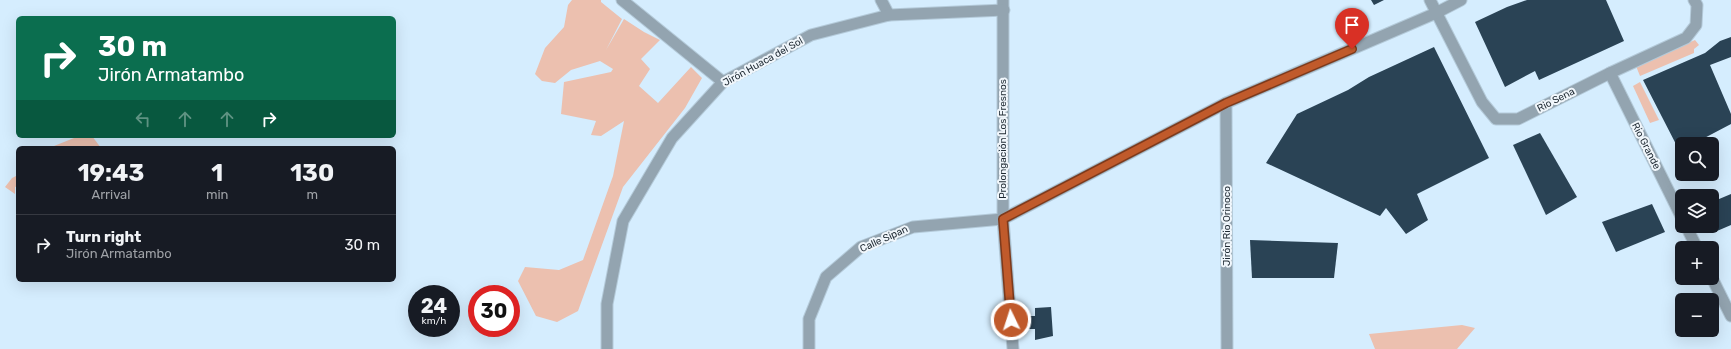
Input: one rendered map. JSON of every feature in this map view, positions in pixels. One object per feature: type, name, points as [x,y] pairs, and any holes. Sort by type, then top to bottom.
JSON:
[{"type":"street","points":[[622,0],[723,82]]},
{"type":"street","points":[[882,0],[889,15]]},
{"type":"street","points":[[1430,0],[1436,13]]},
{"type":"street","points":[[1003,219],[1226,103],[1436,13],[1461,0]]},
{"type":"street","name":"Rio Sena","points":[[1436,13],[1482,102],[1496,119],[1518,119],[1686,38],[1696,25],[1697,5],[1694,0]]},
{"type":"street","name":"Jirón Huaca del Sol","points":[[607,349],[607,304],[623,221],[672,138],[723,82],[811,35],[889,15],[1003,5]]},
{"type":"street","name":"Prolongación Los Fresnos","points":[[1003,5],[1003,219],[1013,349]]},
{"type":"street","name":"Rio Grande","points":[[1610,74],[1675,204]]},
{"type":"street","name":"Jirón Rio Orinoco","points":[[1226,103],[1227,349]]},
{"type":"street","name":"Calle Sipan","points":[[809,349],[809,319],[826,277],[861,247],[913,227],[1003,219]]},
{"type":"street","points":[[1716,285],[1731,316]]},
{"type":"shaded area","points":[[572,0],[601,0],[601,2],[622,19],[606,50],[624,19],[660,40],[641,59],[650,69],[639,86],[658,103],[691,67],[702,78],[685,108],[623,187],[578,311],[557,322],[536,316],[518,281],[525,267],[559,270],[583,260],[613,176],[624,121],[601,136],[591,135],[596,121],[561,114],[564,82],[611,72],[613,69],[600,61],[571,70],[555,83],[542,81],[535,74],[545,48],[564,27],[568,5]]},
{"type":"shaded area","points":[[1695,40],[1699,45],[1694,49],[1694,53],[1640,76],[1636,66]]},
{"type":"shaded area","points":[[1640,82],[1659,120],[1650,123],[1633,86]]},
{"type":"shaded area","points":[[74,138],[94,138],[100,146],[54,146]]},
{"type":"shaded area","points":[[16,176],[15,194],[5,187],[12,178]]},
{"type":"shaded area","points":[[1462,325],[1475,328],[1457,349],[1375,349],[1369,334]]},
{"type":"building","points":[[1371,0],[1384,0],[1374,5]]},
{"type":"building","points":[[1527,0],[1606,0],[1624,41],[1539,80],[1535,71],[1505,87],[1475,22],[1507,7]]},
{"type":"building","points":[[1731,37],[1731,57],[1710,65],[1731,114],[1731,124],[1706,137],[1675,137],[1675,142],[1643,80],[1705,53],[1720,41]]},
{"type":"building","points":[[1434,47],[1489,158],[1417,194],[1428,220],[1406,234],[1386,208],[1380,216],[1266,163],[1297,114],[1348,90],[1369,77]]},
{"type":"building","points":[[1540,133],[1577,197],[1546,215],[1513,145]]},
{"type":"building","points":[[1731,194],[1731,225],[1719,230],[1719,199]]},
{"type":"building","points":[[1652,204],[1665,232],[1616,252],[1602,222]]},
{"type":"building","points":[[1250,240],[1338,243],[1334,278],[1252,278]]},
{"type":"building","points":[[1051,307],[1053,336],[1035,340],[1035,329],[1025,329],[1026,316],[1035,316],[1035,308]]},
{"type":"route","points":[[1011,320],[1003,219],[1226,103],[1352,49]]}]
